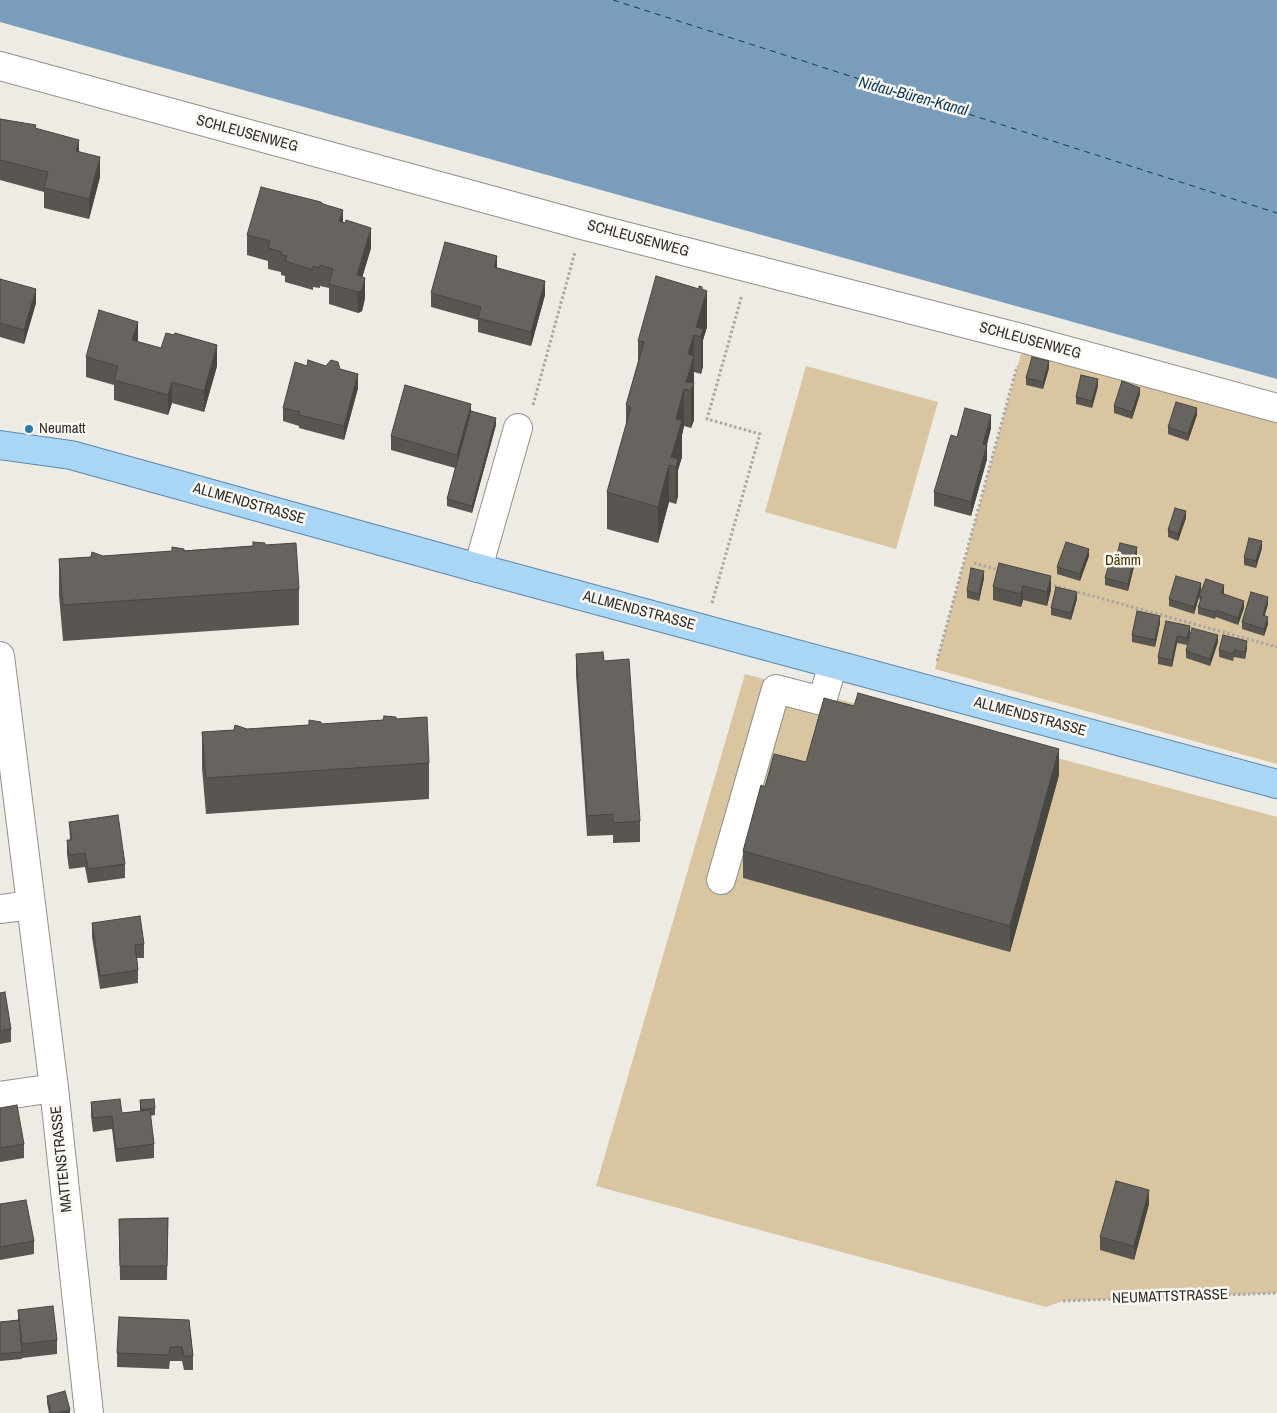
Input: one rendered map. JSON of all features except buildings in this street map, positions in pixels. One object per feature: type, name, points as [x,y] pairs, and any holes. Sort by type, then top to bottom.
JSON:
[{"type":"main road","name":"ALLMENDSTRASSE","points":[[0,446],[71,455],[478,568],[1277,784]]},
{"type":"street","name":"SCHLEUSENWEG","points":[[0,66],[582,224],[1025,339],[1277,408]]},
{"type":"street","points":[[478,568],[518,428]]},
{"type":"street","name":"MATTENSTRASSE","points":[[0,656],[54,1088],[89,1413]]},
{"type":"street","points":[[722,880],[776,689],[822,701],[833,664]]},
{"type":"street","points":[[0,909],[30,905]]},
{"type":"street","points":[[0,1096],[54,1088]]},
{"type":"path","points":[[518,428],[526,429],[582,224]]},
{"type":"path","points":[[710,609],[760,434],[707,419],[749,268]]},
{"type":"path","points":[[929,690],[1025,339]]},
{"type":"path","points":[[974,563],[1002,571]]},
{"type":"path","points":[[1040,581],[1277,647]]},
{"type":"path","name":"NEUMATTSTRASSE","points":[[1063,1302],[1277,1293]]},
{"type":"green space","name":"Dämm","points":[[1025,339],[1277,411],[1277,764],[935,669]]},
{"type":"green space","points":[[806,366],[938,402],[896,549],[765,512]]},
{"type":"green space","points":[[745,674],[1277,817],[1277,1293],[1063,1301],[1046,1307],[596,1186]]},
{"type":"water","name":"Nidau-Büren-Kanal","points":[[0,0],[1277,0],[1277,379],[0,22]]},
{"type":"ferry route","points":[[613,0],[1277,213]]},
{"type":"place","name":"Neumatt","points":[[29,429]]}]
